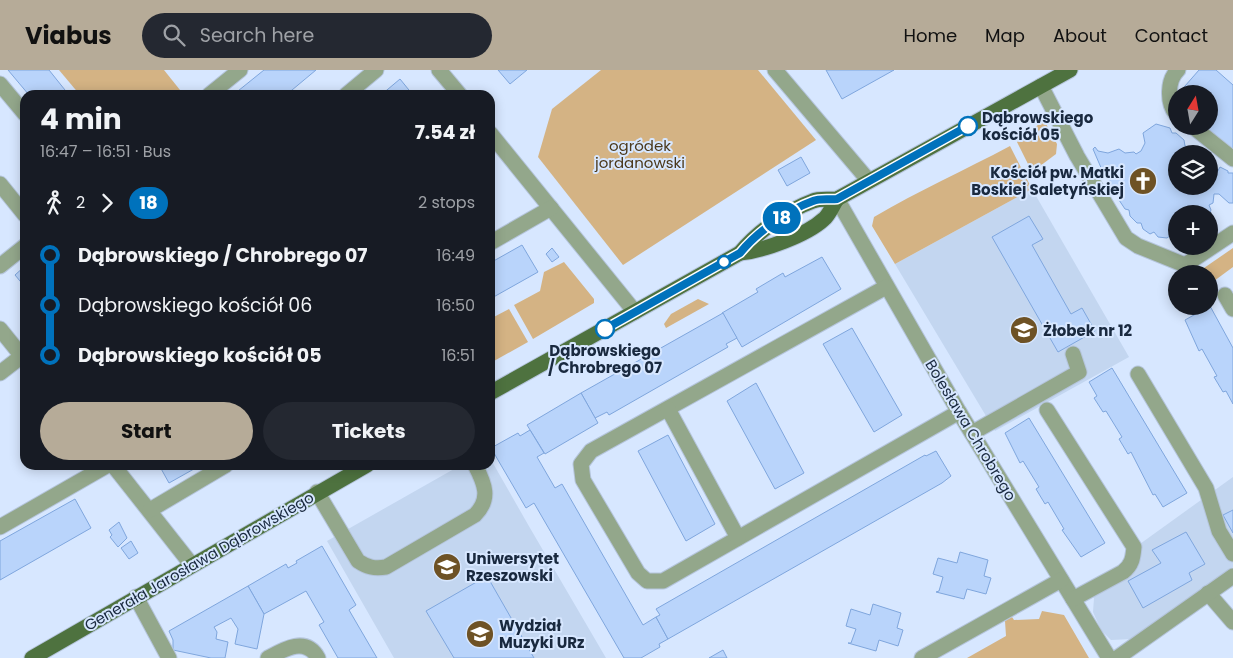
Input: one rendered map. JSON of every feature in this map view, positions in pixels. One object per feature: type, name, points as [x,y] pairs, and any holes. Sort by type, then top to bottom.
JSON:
[{"type":"main road","points":[[495,391],[740,253],[749,242],[770,225],[814,200],[837,199],[1070,70]]},
{"type":"main road","points":[[740,253],[754,252],[780,243],[825,219],[837,199]]},
{"type":"main road","name":"Generała Jarosława Dąbrowskiego","points":[[32,658],[355,470]]},
{"type":"street","points":[[352,90],[376,70]]},
{"type":"street","points":[[439,70],[456,90]]},
{"type":"street","points":[[1172,85],[1174,74],[1178,70]]},
{"type":"street","points":[[215,90],[238,71]]},
{"type":"street","points":[[780,71],[869,181]]},
{"type":"street","points":[[0,84],[20,108]]},
{"type":"street","points":[[1041,86],[1077,156],[1126,238],[1138,246],[1184,265],[1233,233]]},
{"type":"street","points":[[1203,135],[1233,159]]},
{"type":"street","points":[[495,139],[635,312]]},
{"type":"street","points":[[0,184],[20,209]]},
{"type":"street","name":"Bolesława Chrobrego","points":[[837,199],[886,288],[959,412],[1108,658]]},
{"type":"street","points":[[495,240],[551,208]]},
{"type":"street","points":[[0,266],[20,250]]},
{"type":"street","points":[[886,288],[591,451],[580,464],[583,480],[638,573],[647,581],[663,581],[959,412]]},
{"type":"street","points":[[1225,295],[1233,309]]},
{"type":"street","points":[[0,329],[20,353]]},
{"type":"street","points":[[972,433],[1079,372],[1073,354]]},
{"type":"street","points":[[0,373],[20,360]]},
{"type":"street","points":[[1138,374],[1206,488],[1219,531],[1233,554]]},
{"type":"street","points":[[668,409],[738,538]]},
{"type":"street","points":[[1047,410],[1134,547],[1133,559],[1129,567],[1072,599]]},
{"type":"street","points":[[0,527],[99,470]]},
{"type":"street","points":[[117,470],[191,564]]},
{"type":"street","points":[[150,510],[218,470]]},
{"type":"street","points":[[317,492],[358,561],[366,566],[386,567],[481,509],[486,500],[486,491],[477,470]]},
{"type":"street","points":[[1117,658],[1233,576]]},
{"type":"street","points":[[922,658],[1061,580]]},
{"type":"street","points":[[1208,593],[1233,622]]},
{"type":"street","points":[[136,597],[169,658]]},
{"type":"street","points":[[268,658],[286,648],[300,645],[315,652],[318,658]]},
{"type":"shaded area","name":"Żłobek nr 12","points":[[1032,189],[1129,357],[995,431],[895,264]]},
{"type":"shaded area","name":"Uniwersytet Rzeszowski","points":[[495,467],[606,658],[394,658],[327,541],[452,470],[495,470]]},
{"type":"shaded area","points":[[1233,477],[1233,567],[1131,639],[1111,640],[1102,631],[1093,612],[1094,598],[1088,587],[1116,573],[1126,554]]},
{"type":"green space","points":[[59,70],[164,70],[180,90],[76,90]]},
{"type":"green space","name":"ogródek jordanowski","points":[[601,70],[758,70],[816,140],[623,265],[538,157],[552,109]]},
{"type":"green space","points":[[1044,120],[1057,144],[1056,154],[1032,172],[1017,142]]},
{"type":"green space","points":[[1010,146],[1032,189],[895,264],[872,226],[874,217],[907,198]]},
{"type":"green space","points":[[1233,248],[1233,267],[1218,278],[1218,265],[1208,265]]},
{"type":"green space","points":[[564,262],[594,299],[594,303],[533,339],[514,305],[540,291],[544,272]]},
{"type":"green space","points":[[698,299],[709,304],[666,328],[664,324],[671,314]]},
{"type":"green space","points":[[509,309],[528,342],[495,360],[495,316]]},
{"type":"green space","points":[[1042,611],[1064,615],[1089,658],[967,658],[1006,636],[1005,621],[1012,617],[1014,620],[1039,619]]},
{"type":"building","points":[[8,70],[49,70],[65,90],[25,90]]},
{"type":"building","points":[[264,70],[316,70],[292,90],[239,90]]},
{"type":"building","points":[[498,70],[527,70],[510,84]]},
{"type":"building","points":[[826,70],[894,70],[842,99]]},
{"type":"building","points":[[1199,70],[1216,70],[1233,85],[1233,150],[1215,135],[1218,135],[1218,85],[1186,85]]},
{"type":"building","points":[[400,79],[409,90],[387,90]]},
{"type":"building","name":"Kościół pw. Matki Boskiej Saletyńskiej","points":[[1156,124],[1168,127],[1168,135],[1178,135],[1184,140],[1185,145],[1168,145],[1168,195],[1214,195],[1213,203],[1209,205],[1168,205],[1167,238],[1158,237],[1154,232],[1150,234],[1143,229],[1141,223],[1137,223],[1130,216],[1129,210],[1125,209],[1119,200],[1119,195],[1115,193],[1109,184],[1110,179],[1105,177],[1093,149],[1095,147],[1098,151],[1108,153],[1119,149],[1125,153],[1134,152],[1136,154],[1141,151],[1145,143],[1143,133]]},
{"type":"building","points":[[801,157],[810,173],[787,186],[778,170]]},
{"type":"building","name":"Kościół pw. Matki Boskiej Saletyńskiej","points":[[1220,167],[1228,171],[1228,173],[1233,173],[1233,203],[1229,203],[1219,194],[1218,171]]},
{"type":"building","points":[[1029,216],[1043,239],[1032,245],[1071,314],[1082,308],[1095,331],[1058,352],[992,237]]},
{"type":"building","points":[[522,245],[538,272],[495,296],[495,260]]},
{"type":"building","points":[[552,248],[559,257],[552,262],[546,254]]},
{"type":"building","points":[[822,257],[841,289],[742,347],[722,313],[758,292],[756,289],[783,273],[785,277]]},
{"type":"building","points":[[20,270],[20,281],[15,275]]},
{"type":"building","points":[[723,313],[737,338],[726,344],[728,347],[609,415],[607,412],[595,418],[581,393]]},
{"type":"building","points":[[1194,315],[1215,315],[1233,348],[1233,404],[1226,391],[1223,392],[1214,377],[1217,376],[1202,349],[1199,351],[1185,320]]},
{"type":"building","points":[[852,328],[902,415],[874,432],[823,344]]},
{"type":"building","points":[[1112,368],[1187,493],[1163,507],[1155,494],[1153,495],[1131,452],[1128,454],[1119,439],[1122,437],[1106,411],[1103,412],[1094,398],[1097,396],[1089,382]]},
{"type":"building","points":[[756,383],[804,473],[775,489],[727,401]]},
{"type":"building","points":[[581,393],[598,423],[545,454],[527,425]]},
{"type":"building","points":[[1029,418],[1105,543],[1081,557],[1062,530],[1064,529],[1048,502],[1045,504],[1036,489],[1039,487],[1023,461],[1020,463],[1005,433]]},
{"type":"building","points":[[530,430],[544,453],[537,457],[555,488],[562,484],[643,625],[656,617],[668,639],[659,644],[660,647],[641,658],[624,658],[534,503],[526,508],[495,455],[495,446],[518,433],[520,436]]},
{"type":"building","points":[[668,435],[715,524],[686,541],[638,451]]},
{"type":"building","points":[[936,451],[951,476],[942,483],[668,639],[656,617],[660,615],[656,609],[925,455]]},
{"type":"building","points":[[162,470],[192,470],[169,483]]},
{"type":"building","points":[[75,499],[91,528],[0,580],[0,541]]},
{"type":"building","points":[[1233,510],[1233,533],[1223,515]]},
{"type":"building","points":[[119,522],[127,538],[118,547],[110,537],[112,535],[109,530]]},
{"type":"building","points":[[1186,532],[1205,564],[1189,573],[1192,580],[1143,608],[1128,581],[1161,563],[1152,550]]},
{"type":"building","points":[[131,541],[138,553],[129,559],[121,548]]},
{"type":"building","points":[[322,546],[356,605],[349,610],[377,658],[338,658],[319,625],[324,622],[306,591],[264,614],[248,586],[286,564],[288,568],[297,563],[296,561]]},
{"type":"building","points":[[960,552],[988,560],[984,576],[991,578],[986,594],[967,589],[964,599],[936,592],[939,591],[943,577],[933,574],[938,558],[957,563]]},
{"type":"building","name":"Wydział Muzyki URz","points":[[487,576],[534,658],[454,658],[426,611]]},
{"type":"building","points":[[248,586],[264,614],[257,649],[235,644],[238,629],[231,618],[214,627],[217,632],[216,639],[228,642],[225,658],[211,658],[173,650],[173,640],[169,631]]},
{"type":"building","points":[[873,604],[901,613],[897,628],[903,630],[898,646],[879,640],[876,651],[848,643],[851,643],[856,629],[846,626],[851,609],[870,615]]},
{"type":"building","points":[[723,650],[727,658],[709,658]]},
{"type":"bus line","name":"18","points":[[605,329],[740,253],[749,242],[770,225],[814,200],[837,199],[968,126]]},
{"type":"place","name":"Dąbrowskiego kościół 05","points":[[968,126]]},
{"type":"place","name":"Kościół pw. Matki Boskiej Saletyńskiej","points":[[1143,181]]},
{"type":"place","name":"Dąbrowskiego / Chrobrego 07","points":[[605,329]]},
{"type":"place","name":"Żłobek nr 12","points":[[1024,330]]},
{"type":"place","name":"Uniwersytet Rzeszowski","points":[[447,567]]},
{"type":"place","name":"Wydział Muzyki URz","points":[[480,634]]}]
